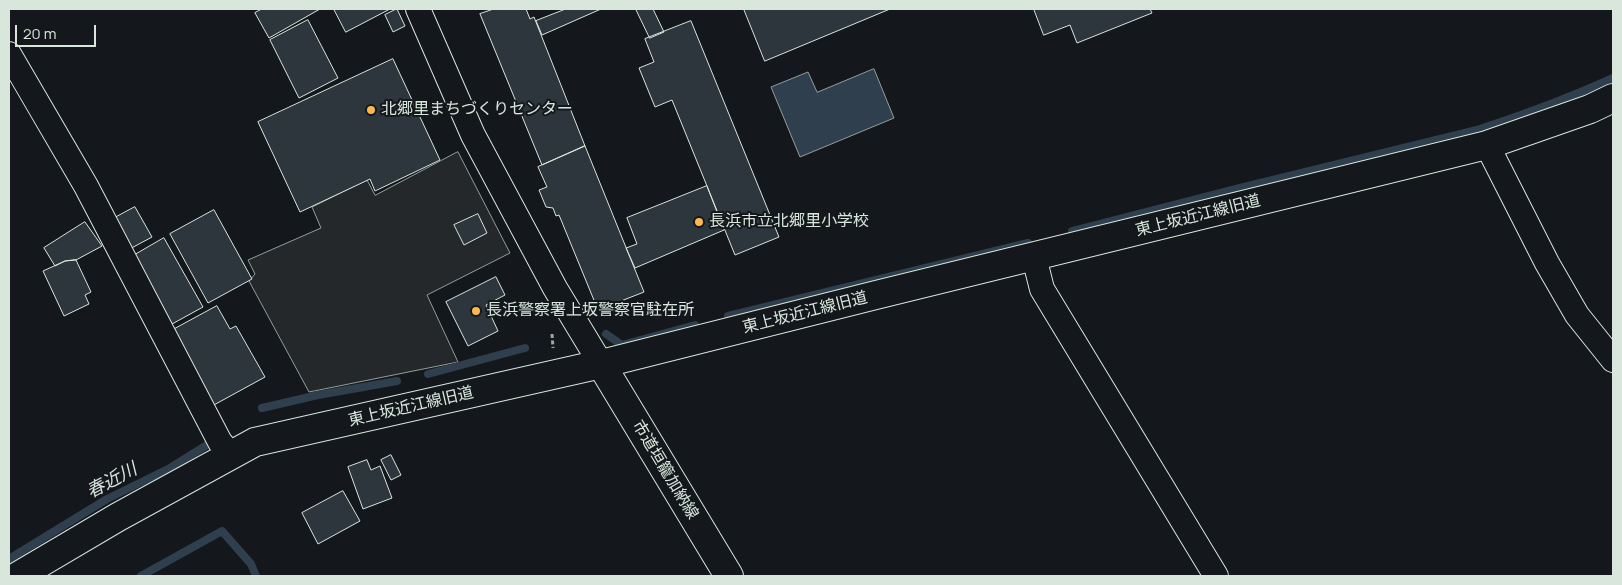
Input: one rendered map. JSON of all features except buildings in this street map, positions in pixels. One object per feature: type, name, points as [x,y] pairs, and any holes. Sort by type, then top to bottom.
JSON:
[{"type":"street","points":[[418,9],[473,134],[555,288],[601,364]]},
{"type":"street","points":[[9,54],[86,186],[220,442],[231,455]]},
{"type":"street","name":"東上坂近江線旧道","points":[[18,576],[118,517],[255,442],[601,364],[1487,145],[1590,109],[1613,98]]},
{"type":"street","points":[[1487,145],[1547,263],[1577,315],[1613,360]]},
{"type":"street","points":[[1034,256],[1042,289],[1216,576]]},
{"type":"street","name":"市道垣籠加納線","points":[[601,364],[729,576]]},
{"type":"shaded area","points":[[458,152],[510,253],[427,295],[458,362],[309,392],[249,281],[255,274],[248,260],[321,228],[312,207],[367,180],[375,195]]},
{"type":"water","points":[[874,69],[894,118],[800,157],[771,87],[808,72],[817,92]]},
{"type":"waterway","points":[[1072,231],[1477,130],[1546,106],[1613,78]]},
{"type":"waterway","points":[[728,316],[1028,243]]},
{"type":"waterway","name":"春近川","points":[[606,334],[622,345],[695,325]]},
{"type":"waterway","name":"春近川","points":[[428,374],[525,348]]},
{"type":"waterway","name":"春近川","points":[[262,408],[318,395],[397,381]]},
{"type":"waterway","name":"春近川","points":[[9,559],[107,499],[170,468],[207,445],[212,434]]},
{"type":"waterway","points":[[141,576],[222,531],[251,564],[256,576]]},
{"type":"place","name":"北郷里まちづくりセンター","points":[[371,110]]},
{"type":"place","name":"長浜市立北郷里小学校","points":[[699,222]]},
{"type":"place","name":"長浜警察署上坂警察官駐在所","points":[[476,311]]}]
